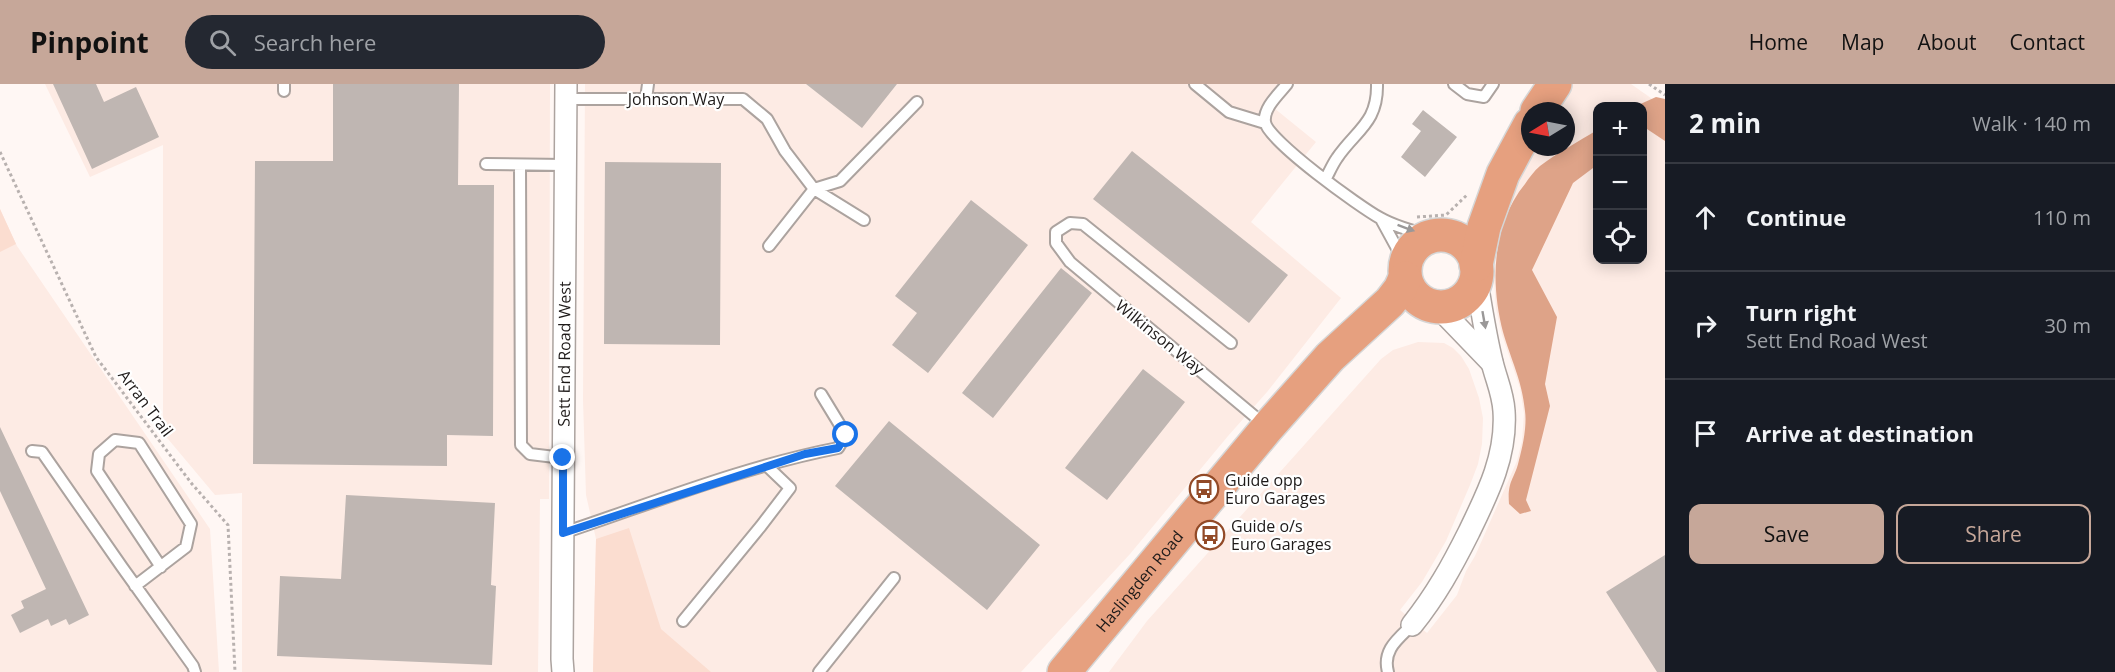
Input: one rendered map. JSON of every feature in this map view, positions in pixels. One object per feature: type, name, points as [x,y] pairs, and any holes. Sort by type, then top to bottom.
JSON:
[{"type":"highway","points":[[1543,102],[1555,84]]},
{"type":"highway","points":[[1503,174],[1461,216],[1412,248],[1407,258],[1405,274],[1408,288],[1425,304],[1436,307],[1459,303],[1473,287],[1484,226],[1503,174],[1521,141]]},
{"type":"highway","points":[[1433,236],[1446,235],[1466,245],[1473,254],[1476,271]]},
{"type":"highway","name":"Haslingden Road","points":[[1064,672],[1268,427],[1330,357],[1390,302],[1400,289],[1405,274]]},
{"type":"highway","name":"Haslingden Road","points":[[1361,330],[1436,307]]},
{"type":"street","name":"Sett End Road West","points":[[561,668],[566,91]]},
{"type":"street","points":[[1412,625],[1444,580],[1491,487],[1503,444],[1504,410],[1501,390],[1492,364],[1476,271]]},
{"type":"street","points":[[1436,307],[1492,364]]},
{"type":"lane","points":[[646,99],[648,84]]},
{"type":"lane","points":[[1195,84],[1229,112],[1265,123]]},
{"type":"lane","points":[[1287,84],[1266,110],[1265,123],[1272,136],[1325,180],[1380,218],[1433,236]]},
{"type":"lane","points":[[1325,180],[1337,158],[1375,110],[1377,84]]},
{"type":"lane","points":[[1454,84],[1467,94],[1484,97],[1493,84]]},
{"type":"lane","name":"Johnson Way","points":[[566,91],[646,99],[743,99],[766,119],[785,152],[814,189],[864,220]]},
{"type":"lane","points":[[769,246],[814,189],[840,182],[917,102]]},
{"type":"lane","points":[[486,165],[565,165]]},
{"type":"lane","points":[[520,165],[520,445],[530,454],[563,458]]},
{"type":"lane","points":[[1380,218],[1399,252],[1405,274]]},
{"type":"lane","name":"Wilkinson Way","points":[[1231,343],[1083,224],[1070,223],[1056,232],[1056,243],[1070,262],[1268,427]]},
{"type":"lane","points":[[563,533],[805,454],[838,448],[846,435],[821,394]]},
{"type":"lane","points":[[135,586],[161,567],[186,547],[191,524],[139,443],[115,440],[99,454],[97,471],[161,567]]},
{"type":"lane","points":[[32,451],[42,452],[195,672]]},
{"type":"lane","points":[[683,621],[790,488],[767,466]]},
{"type":"lane","points":[[819,672],[894,578]]},
{"type":"lane","points":[[1388,672],[1386,658],[1390,647],[1412,625]]},
{"type":"path","points":[[1648,84],[1665,95]]},
{"type":"path","name":"Arran Trail","points":[[0,152],[96,357],[192,484],[228,525],[235,672]]},
{"type":"shaded area","points":[[45,84],[550,84],[549,499],[540,499],[538,672],[242,672],[242,493],[215,495],[163,433],[163,145],[90,177]]},
{"type":"shaded area","points":[[585,84],[1293,84],[1274,108],[1316,142],[1251,222],[1341,298],[1267,392],[1130,554],[1021,672],[593,672],[596,539],[586,495],[583,400]]},
{"type":"shaded area","points":[[1571,84],[1631,84],[1665,108],[1665,672],[1109,672],[1147,621],[1381,359],[1393,350],[1418,342],[1444,343],[1461,356],[1469,369],[1483,418],[1482,444],[1478,464],[1446,541],[1422,582],[1400,610],[1427,633],[1457,595],[1517,461],[1522,441],[1524,414],[1520,388],[1502,335],[1496,308],[1494,280],[1500,228],[1531,156],[1575,156],[1575,102],[1560,102]]},
{"type":"shaded area","points":[[1656,97],[1665,99],[1665,141],[1647,129],[1647,102],[1645,102]]},
{"type":"shaded area","points":[[1593,132],[1593,168],[1573,183],[1532,270],[1557,317],[1545,384],[1550,406],[1526,500],[1531,511],[1520,514],[1509,504],[1509,496],[1525,429],[1524,400],[1499,313],[1496,294],[1497,255],[1506,217],[1528,179],[1540,166],[1555,156],[1575,156],[1575,144]]},
{"type":"shaded area","points":[[0,209],[17,246],[210,529],[219,672],[0,672]]},
{"type":"shaded area","points":[[0,209],[16,244],[0,252]]},
{"type":"shaded area","points":[[629,528],[661,629],[711,672],[593,672],[596,539]]},
{"type":"building","points":[[53,84],[96,84],[104,102],[136,87],[159,137],[92,169]]},
{"type":"building","points":[[333,84],[459,84],[458,185],[494,185],[493,436],[447,435],[447,466],[253,464],[255,161],[333,161]]},
{"type":"building","points":[[806,84],[897,84],[862,128]]},
{"type":"building","points":[[1423,110],[1457,137],[1425,177],[1401,157],[1421,131],[1412,124]]},
{"type":"building","points":[[1132,151],[1288,275],[1249,323],[1093,199]]},
{"type":"building","points":[[605,162],[721,163],[720,345],[604,344]]},
{"type":"building","points":[[971,200],[1028,245],[928,373],[892,345],[917,313],[895,296]]},
{"type":"building","points":[[1061,268],[1092,293],[993,418],[962,393]]},
{"type":"building","points":[[1143,369],[1185,402],[1107,500],[1065,468]]},
{"type":"building","points":[[889,421],[1040,545],[987,610],[835,486]]},
{"type":"building","points":[[0,427],[89,615],[69,625],[66,619],[51,626],[48,619],[20,633],[11,615],[24,608],[21,601],[46,589],[0,491]]},
{"type":"building","points":[[346,495],[495,503],[491,585],[496,586],[492,665],[277,656],[280,576],[341,579]]},
{"type":"building","points":[[1665,555],[1665,672],[1657,672],[1606,592]]},
{"type":"place","name":"Guide opp Euro Garages","points":[[1204,489]]},
{"type":"place","name":"Guide o/s Euro Garages","points":[[1210,535]]},
{"type":"route","points":[[563,458],[563,533],[805,454],[838,448],[846,435]]}]
